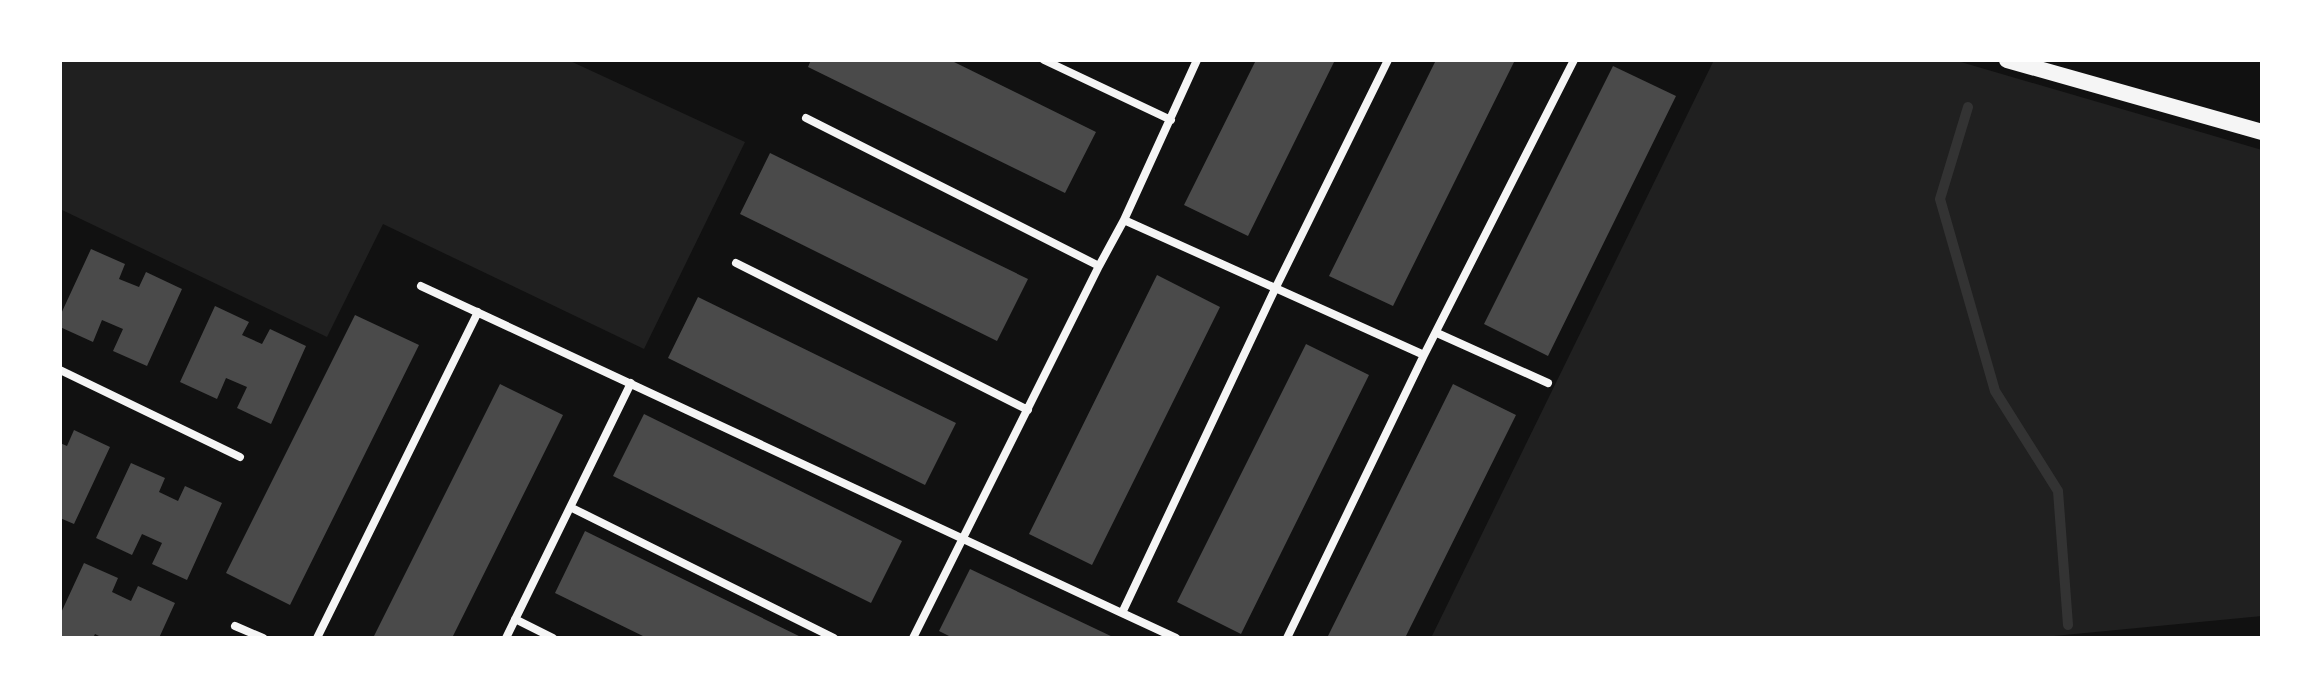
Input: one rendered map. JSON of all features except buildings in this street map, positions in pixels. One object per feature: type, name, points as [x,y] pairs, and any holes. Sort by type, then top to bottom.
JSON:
[{"type":"main road","points":[[2007,60],[2262,132]]},
{"type":"street","points":[[1044,60],[1171,120]]},
{"type":"street","points":[[913,638],[1124,220],[1197,60]]},
{"type":"street","points":[[1122,613],[1276,287],[1388,60]]},
{"type":"street","points":[[1287,638],[1424,355],[1574,60]]},
{"type":"street","points":[[806,118],[1099,266]]},
{"type":"street","points":[[1124,220],[1424,355]]},
{"type":"street","points":[[736,263],[1028,410]]},
{"type":"street","points":[[421,286],[1176,638]]},
{"type":"street","points":[[317,638],[478,312]]},
{"type":"street","points":[[1437,333],[1548,383]]},
{"type":"street","points":[[60,370],[240,457]]},
{"type":"street","points":[[506,638],[631,383]]},
{"type":"street","points":[[572,508],[834,638]]},
{"type":"street","points":[[515,619],[553,638]]},
{"type":"street","points":[[235,626],[263,638]]},
{"type":"shaded area","points":[[60,60],[568,60],[745,142],[644,349],[383,224],[327,337],[60,209]]},
{"type":"shaded area","points":[[1714,60],[1954,60],[2262,150],[2262,616],[2033,638],[1431,638]]},
{"type":"waterway","points":[[1968,107],[1940,199],[1995,391],[2058,491],[2068,625]]}]
